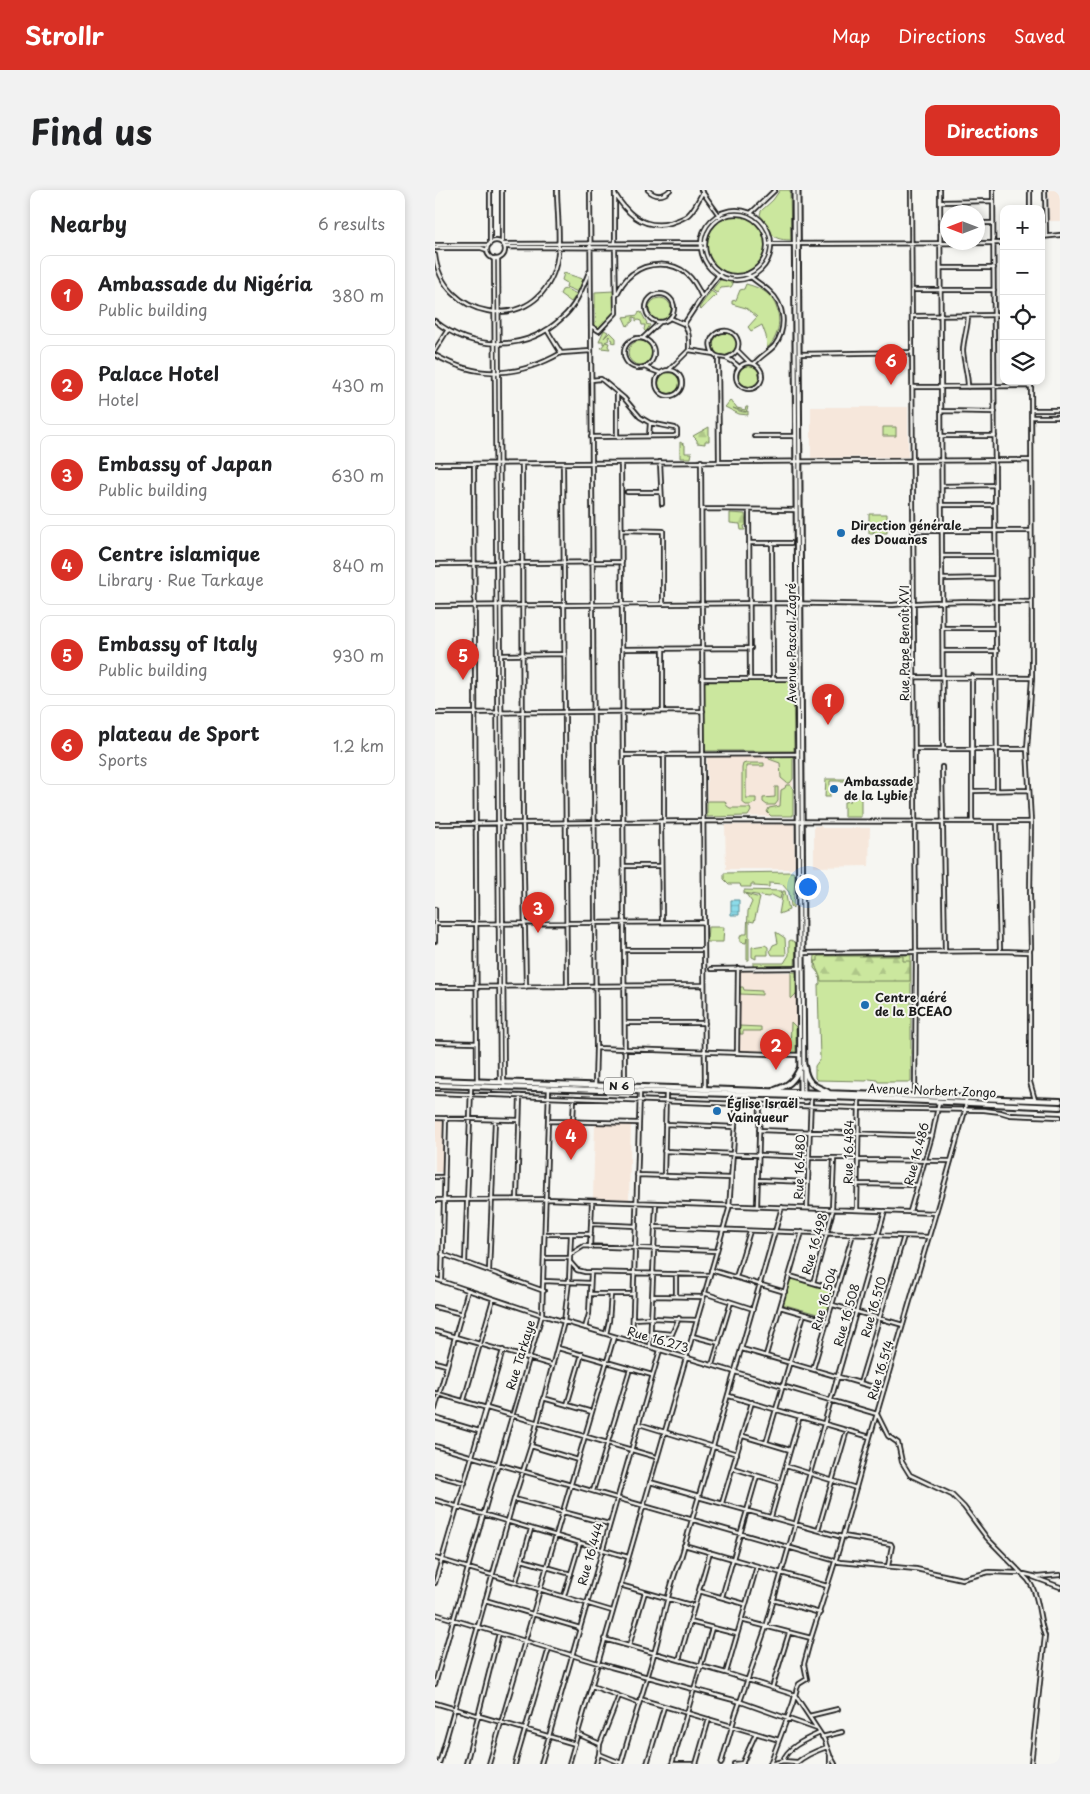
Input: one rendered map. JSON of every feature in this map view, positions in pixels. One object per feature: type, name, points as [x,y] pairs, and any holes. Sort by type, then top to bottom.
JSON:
[{"type":"main road","name":"Avenue Pascal Zagré","points":[[796,190],[802,1094]]},
{"type":"main road","name":"Avenue Pascal Zagré","points":[[796,244],[799,354],[798,436]]},
{"type":"main road","name":"Avenue Pascal Zagré","points":[[800,823],[803,952],[801,968]]},
{"type":"main road","points":[[770,1091],[789,1084],[794,1080],[802,1067]]},
{"type":"main road","points":[[802,1067],[810,1083],[830,1093]]},
{"type":"main road","name":"N 6","points":[[435,1080],[549,1088],[770,1091],[802,1094]]},
{"type":"main road","name":"N 6","points":[[435,1085],[595,1086],[640,1092],[705,1091],[737,1095],[802,1094]]},
{"type":"main road","name":"Avenue Norbert Zongo","points":[[802,1094],[830,1093],[939,1101],[1060,1101]]},
{"type":"main road","name":"Avenue Norbert Zongo","points":[[802,1094],[811,1097],[915,1096],[1060,1107]]},
{"type":"street","points":[[487,250],[489,244],[490,190]]},
{"type":"street","points":[[435,246],[481,248],[487,250],[490,256],[496,258],[504,254],[502,190]]},
{"type":"street","points":[[435,255],[439,274],[453,294],[471,307],[497,312],[519,308],[538,296],[553,275],[557,262],[558,246],[557,190]]},
{"type":"street","points":[[590,190],[596,986],[595,1086]]},
{"type":"street","points":[[648,190],[658,196],[670,190]]},
{"type":"street","points":[[749,217],[775,190]]},
{"type":"street","name":"Rue Pape Benoît XVI","points":[[911,190],[916,952],[915,1096]]},
{"type":"street","points":[[940,190],[940,202],[993,201]]},
{"type":"street","points":[[993,190],[997,790]]},
{"type":"street","points":[[1030,190],[1030,205]]},
{"type":"street","points":[[1045,190],[1046,235],[1060,235]]},
{"type":"street","points":[[615,192],[631,215],[651,224],[665,224],[687,216],[695,206],[702,191]]},
{"type":"street","points":[[702,191],[721,218]]},
{"type":"street","points":[[615,192],[615,243]]},
{"type":"street","points":[[734,210],[751,213],[760,219],[767,228],[768,260],[758,273],[751,278],[735,281],[718,276],[706,264],[700,248],[704,229],[718,214],[734,210]]},
{"type":"street","points":[[735,214],[749,217],[763,231],[769,244],[764,259],[747,274],[737,276],[721,272],[710,262],[705,242],[712,226],[721,218],[735,214]]},
{"type":"street","points":[[985,224],[993,223]]},
{"type":"street","points":[[435,246],[489,244],[497,241],[503,245],[590,248],[705,248]]},
{"type":"street","points":[[558,246],[705,242]]},
{"type":"street","points":[[769,244],[940,243]]},
{"type":"street","points":[[985,243],[1000,243]]},
{"type":"street","points":[[591,326],[599,331],[615,314],[615,248]]},
{"type":"street","points":[[941,250],[943,749]]},
{"type":"street","points":[[496,258],[502,1085]]},
{"type":"street","points":[[616,296],[626,279],[638,270],[647,266],[664,265],[687,273],[702,297]]},
{"type":"street","points":[[435,321],[447,331],[467,340],[497,344],[520,341],[547,330],[563,318],[577,299],[590,268]]},
{"type":"street","points":[[941,268],[994,268]]},
{"type":"street","points":[[684,324],[721,272]]},
{"type":"street","points":[[747,274],[776,298],[781,306],[783,323],[776,344],[755,364]]},
{"type":"street","points":[[912,290],[994,290]]},
{"type":"street","points":[[660,322],[651,319],[646,312],[647,302],[654,296],[663,295],[671,300],[673,310],[669,318],[660,322],[643,338],[633,339],[629,342],[626,346],[625,356],[627,361],[634,367],[644,368],[660,374]]},
{"type":"street","points":[[968,315],[968,326],[963,350],[968,372],[968,387]]},
{"type":"street","points":[[912,316],[1000,315]]},
{"type":"street","points":[[669,318],[684,324],[689,334],[689,350],[669,370],[660,374],[656,382],[659,391],[667,396],[676,394],[682,386],[678,373],[669,370]]},
{"type":"street","points":[[547,330],[561,353]]},
{"type":"street","points":[[435,350],[447,331]]},
{"type":"street","points":[[719,461],[716,356],[712,351],[711,342],[719,331],[729,331],[736,337],[737,350],[735,354],[726,358]]},
{"type":"street","points":[[643,338],[651,343],[655,352],[652,362],[644,368]]},
{"type":"street","points":[[689,350],[726,358],[739,367]]},
{"type":"street","points":[[737,350],[749,363]]},
{"type":"street","points":[[435,355],[470,370],[497,373],[517,371],[539,365],[561,353],[591,351]]},
{"type":"street","points":[[799,354],[912,352]]},
{"type":"street","points":[[749,363],[755,364],[761,371],[762,376],[759,385],[754,388],[744,388],[737,381],[739,367],[749,363]]},
{"type":"street","points":[[591,380],[601,379],[625,398],[640,417],[650,423],[675,428],[678,434],[674,436],[591,437]]},
{"type":"street","points":[[913,387],[1031,386],[1032,678],[1027,749],[1031,822],[1030,1082],[1035,1100]]},
{"type":"street","points":[[617,392],[617,437]]},
{"type":"street","points":[[1031,410],[1060,410]]},
{"type":"street","points":[[941,411],[995,412]]},
{"type":"street","points":[[1031,417],[1060,417]]},
{"type":"street","points":[[649,436],[650,423]]},
{"type":"street","points":[[753,436],[798,436]]},
{"type":"street","points":[[941,436],[995,436]]},
{"type":"street","points":[[435,464],[1031,460]]},
{"type":"street","points":[[661,462],[662,504]]},
{"type":"street","points":[[701,462],[705,1091]]},
{"type":"street","points":[[522,463],[523,824],[526,987]]},
{"type":"street","points":[[621,463],[626,1089]]},
{"type":"street","points":[[473,464],[477,1082]]},
{"type":"street","points":[[563,464],[567,986]]},
{"type":"street","points":[[942,486],[995,485]]},
{"type":"street","points":[[627,492],[661,492]]},
{"type":"street","points":[[942,505],[995,505]]},
{"type":"street","points":[[701,509],[798,510]]},
{"type":"street","points":[[749,510],[750,679]]},
{"type":"street","points":[[622,530],[663,531],[663,604]]},
{"type":"street","points":[[914,531],[1031,531]]},
{"type":"street","points":[[749,543],[791,543]]},
{"type":"street","points":[[772,543],[773,679]]},
{"type":"street","points":[[942,556],[996,556]]},
{"type":"street","points":[[435,564],[622,562]]},
{"type":"street","points":[[942,579],[996,578]]},
{"type":"street","points":[[435,606],[772,602],[893,605],[914,602],[1031,602]]},
{"type":"street","points":[[499,606],[501,655],[500,712]]},
{"type":"street","points":[[942,628],[996,628]]},
{"type":"street","points":[[663,648],[663,712]]},
{"type":"street","points":[[623,649],[751,648]]},
{"type":"street","points":[[942,651],[997,651]]},
{"type":"street","points":[[501,655],[565,654]]},
{"type":"street","points":[[972,676],[972,822]]},
{"type":"street","points":[[914,677],[1032,678]]},
{"type":"street","points":[[702,679],[799,679]]},
{"type":"street","points":[[435,713],[703,711]]},
{"type":"street","points":[[915,749],[1027,749]]},
{"type":"street","points":[[623,754],[800,754]]},
{"type":"street","points":[[662,922],[661,866],[664,754]]},
{"type":"street","points":[[942,767],[945,952]]},
{"type":"street","points":[[973,791],[1029,790]]},
{"type":"street","points":[[435,824],[703,821],[800,823],[915,821],[1031,822]]},
{"type":"street","points":[[997,822],[1000,951]]},
{"type":"street","points":[[624,866],[661,866]]},
{"type":"street","points":[[435,909],[435,941]]},
{"type":"street","points":[[435,924],[704,922]]},
{"type":"street","points":[[625,950],[704,950]]},
{"type":"street","points":[[803,952],[1029,952]]},
{"type":"street","points":[[711,968],[801,968]]},
{"type":"street","points":[[737,1053],[738,968]]},
{"type":"street","points":[[435,987],[704,985]]},
{"type":"street","points":[[625,1023],[705,1023]]},
{"type":"street","points":[[435,1042],[477,1043]]},
{"type":"street","points":[[596,1048],[802,1055]]},
{"type":"street","points":[[465,1263],[471,1086]]},
{"type":"street","name":"Rue Tarkaye","points":[[435,1684],[542,1315],[549,1088]]},
{"type":"street","points":[[632,1342],[640,1092]]},
{"type":"street","points":[[664,1176],[666,1092]]},
{"type":"street","points":[[435,1093],[760,1105],[993,1111],[1010,1115],[1060,1117]]},
{"type":"street","points":[[569,1764],[619,1585],[723,1230],[729,1206],[737,1095]]},
{"type":"street","points":[[517,1199],[520,1096]]},
{"type":"street","name":"Rue 16.484","points":[[857,1210],[859,1096]]},
{"type":"street","name":"Rue 16.480","points":[[807,1208],[811,1097]]},
{"type":"street","points":[[573,1122],[574,1098]]},
{"type":"street","name":"Rue 16.514","points":[[783,1761],[770,1764],[798,1686],[807,1678],[804,1664],[811,1638],[836,1561],[870,1437],[951,1161],[966,1100]]},
{"type":"street","name":"Rue 16.486","points":[[910,1211],[926,1160],[939,1101]]},
{"type":"street","points":[[757,1206],[760,1105]]},
{"type":"street","points":[[435,1118],[519,1120]]},
{"type":"street","points":[[442,1281],[446,1118]]},
{"type":"street","points":[[489,1271],[495,1120]]},
{"type":"street","points":[[548,1121],[639,1123]]},
{"type":"street","points":[[665,1124],[735,1127]]},
{"type":"street","points":[[759,1130],[932,1136]]},
{"type":"street","points":[[665,1151],[809,1158],[951,1161]]},
{"type":"street","name":"Rue 16.498","points":[[813,1283],[833,1209],[834,1158]]},
{"type":"street","points":[[637,1175],[731,1178]]},
{"type":"street","points":[[435,1177],[445,1177]]},
{"type":"street","points":[[758,1180],[808,1182]]},
{"type":"street","points":[[858,1184],[918,1185]]},
{"type":"street","points":[[435,1200],[546,1199],[936,1213]]},
{"type":"street","points":[[590,1247],[592,1202]]},
{"type":"street","points":[[650,1347],[656,1203]]},
{"type":"street","points":[[599,1754],[621,1763],[638,1703],[655,1654],[673,1577],[729,1396],[783,1207]]},
{"type":"street","name":"Rue 16.508","points":[[721,1764],[766,1627],[780,1572],[885,1211]]},
{"type":"street","points":[[591,1224],[636,1226]]},
{"type":"street","points":[[655,1227],[929,1237]]},
{"type":"street","points":[[736,1277],[749,1231]]},
{"type":"street","points":[[766,1356],[802,1232]]},
{"type":"street","points":[[545,1234],[591,1234]]},
{"type":"street","points":[[439,1764],[507,1522],[531,1446],[564,1322],[569,1282],[571,1234]]},
{"type":"street","name":"Rue 16.504","points":[[813,1369],[853,1234]]},
{"type":"street","name":"Rue 16.510","points":[[860,1383],[904,1236]]},
{"type":"street","points":[[545,1258],[570,1258],[582,1247],[717,1251]]},
{"type":"street","points":[[442,1254],[544,1291]]},
{"type":"street","points":[[570,1258],[577,1270],[591,1272],[710,1275]]},
{"type":"street","points":[[711,1270],[785,1292]]},
{"type":"street","points":[[585,1328],[589,1314],[591,1272]]},
{"type":"street","points":[[676,1274],[676,1296]]},
{"type":"street","points":[[789,1276],[837,1290]]},
{"type":"street","name":"Rue 16.273","points":[[435,1279],[564,1322],[877,1414]]},
{"type":"street","points":[[544,1281],[591,1282]]},
{"type":"street","points":[[435,1409],[437,1393],[456,1336],[468,1290]]},
{"type":"street","points":[[590,1294],[633,1294]]},
{"type":"street","points":[[606,1334],[611,1294]]},
{"type":"street","points":[[705,1294],[753,1309]]},
{"type":"street","points":[[653,1296],[703,1298]]},
{"type":"street","points":[[464,1400],[493,1299]]},
{"type":"street","points":[[712,1365],[731,1302]]},
{"type":"street","points":[[833,1305],[903,1325]]},
{"type":"street","points":[[435,1307],[462,1314]]},
{"type":"street","points":[[780,1307],[828,1321]]},
{"type":"street","points":[[766,1443],[804,1314]]},
{"type":"street","points":[[633,1319],[679,1318],[697,1320]]},
{"type":"street","points":[[651,1332],[673,1333],[679,1318]]},
{"type":"street","points":[[435,1332],[456,1336],[552,1365]]},
{"type":"street","points":[[692,1336],[719,1343]]},
{"type":"street","points":[[489,1764],[614,1337]]},
{"type":"street","points":[[557,1348],[652,1375]]},
{"type":"street","points":[[742,1348],[884,1390]]},
{"type":"street","points":[[435,1583],[503,1350]]},
{"type":"street","name":"Rue 16.444","points":[[541,1764],[660,1350]]},
{"type":"street","points":[[567,1405],[582,1354]]},
{"type":"street","points":[[435,1362],[446,1365]]},
{"type":"street","points":[[593,1491],[629,1368]]},
{"type":"street","points":[[437,1393],[656,1457]]},
{"type":"street","points":[[729,1396],[870,1437]]},
{"type":"street","points":[[543,1398],[592,1412]]},
{"type":"street","points":[[722,1504],[752,1402]]},
{"type":"street","points":[[877,1414],[888,1436],[898,1442],[902,1462],[908,1473],[916,1479],[952,1495],[964,1507],[987,1538],[1033,1587],[1040,1622],[1045,1636],[1031,1764]]},
{"type":"street","points":[[771,1517],[800,1416]]},
{"type":"street","points":[[435,1418],[479,1431]]},
{"type":"street","points":[[639,1424],[737,1454]]},
{"type":"street","points":[[819,1530],[847,1430]]},
{"type":"street","points":[[743,1436],[790,1450]]},
{"type":"street","points":[[435,1446],[836,1561],[916,1569],[963,1579],[985,1573],[1021,1574],[1060,1587]]},
{"type":"street","points":[[531,1446],[578,1460]]},
{"type":"street","points":[[786,1466],[856,1488]]},
{"type":"street","points":[[733,1468],[781,1483]]},
{"type":"street","points":[[435,1475],[465,1483]]},
{"type":"street","points":[[722,1597],[757,1476]]},
{"type":"street","points":[[650,1482],[794,1524],[843,1536],[891,1544],[888,1566]]},
{"type":"street","points":[[514,1499],[609,1524]]},
{"type":"street","points":[[435,1500],[628,1557]]},
{"type":"street","points":[[516,1582],[531,1529]]},
{"type":"street","points":[[564,1596],[580,1543]]},
{"type":"street","points":[[684,1545],[827,1586]]},
{"type":"street","points":[[679,1660],[710,1552]]},
{"type":"street","points":[[435,1558],[612,1611]]},
{"type":"street","points":[[522,1560],[571,1574]]},
{"type":"street","points":[[726,1673],[757,1566]]},
{"type":"street","points":[[1028,1576],[1060,1575]]},
{"type":"street","points":[[619,1585],[694,1606]]},
{"type":"street","points":[[698,1590],[745,1604]]},
{"type":"street","points":[[629,1646],[645,1592]]},
{"type":"street","points":[[485,1600],[580,1628]]},
{"type":"street","points":[[773,1600],[819,1613]]},
{"type":"street","points":[[435,1614],[741,1702],[817,1729]]},
{"type":"street","points":[[741,1620],[811,1638]]},
{"type":"street","points":[[689,1622],[737,1634]]},
{"type":"street","points":[[709,1719],[697,1764],[672,1764],[712,1628]]},
{"type":"street","points":[[466,1764],[499,1633]]},
{"type":"street","points":[[772,1688],[789,1633]]},
{"type":"street","points":[[604,1640],[726,1673],[795,1695],[822,1736],[835,1764]]},
{"type":"street","points":[[515,1764],[549,1648]]},
{"type":"street","points":[[592,1686],[638,1703]]},
{"type":"street","points":[[596,1764],[600,1744],[619,1696]]},
{"type":"street","points":[[640,1699],[779,1740]]},
{"type":"street","points":[[435,1703],[575,1744]]},
{"type":"street","points":[[647,1764],[665,1707]]},
{"type":"street","points":[[809,1716],[838,1709]]},
{"type":"street","points":[[822,1736],[842,1732]]},
{"type":"street","points":[[820,1733],[804,1740],[792,1749],[784,1757],[783,1761],[796,1763],[805,1758],[809,1753],[827,1747]]},
{"type":"street","points":[[578,1734],[600,1744]]},
{"type":"street","points":[[734,1764],[743,1764],[756,1734]]},
{"type":"street","points":[[830,1755],[830,1764]]},
{"type":"shaded area","points":[[1049,190],[1060,190],[1060,221],[1049,221]]},
{"type":"shaded area","points":[[811,407],[908,407],[908,457],[811,458]]},
{"type":"shaded area","points":[[793,756],[793,816],[707,817],[707,757]]},
{"type":"shaded area","points":[[794,824],[795,869],[726,869],[725,825]]},
{"type":"shaded area","points":[[814,826],[821,826],[822,828],[870,828],[869,866],[814,867]]},
{"type":"shaded area","points":[[740,971],[796,972],[803,976],[796,994],[796,1053],[739,1051]]},
{"type":"shaded area","points":[[435,1120],[444,1120],[443,1172],[435,1172]]},
{"type":"shaded area","points":[[595,1124],[631,1125],[629,1199],[593,1198]]},
{"type":"green space","points":[[780,190],[790,190],[791,240],[783,240],[774,236],[760,215],[761,211],[773,200]]},
{"type":"green space","points":[[736,216],[752,221],[760,229],[765,245],[760,261],[752,269],[736,274],[720,269],[712,261],[707,245],[712,229],[720,221]]},
{"type":"green space","points":[[564,273],[583,279],[578,292],[566,287],[567,283],[562,280]]},
{"type":"green space","points":[[720,280],[732,281],[733,284],[731,287],[721,288],[717,293],[712,290]]},
{"type":"green space","points":[[746,284],[766,292],[776,307],[779,322],[778,329],[772,343],[767,348],[766,336],[762,325],[751,331],[748,327],[757,317],[746,308],[732,304],[732,301],[736,300],[740,290],[744,289]]},
{"type":"green space","points":[[566,289],[577,294],[571,302],[560,294],[562,290]]},
{"type":"green space","points":[[614,291],[614,313],[599,328],[595,326],[595,292]]},
{"type":"green space","points":[[711,291],[717,295],[701,310],[699,308]]},
{"type":"green space","points":[[660,298],[668,301],[671,309],[668,317],[660,320],[652,317],[649,309],[652,301]]},
{"type":"green space","points":[[641,312],[646,324],[650,325],[646,332],[644,330],[645,325],[642,325],[641,321],[636,321],[636,318],[633,317],[633,321],[627,326],[623,317],[638,315]]},
{"type":"green space","points":[[604,330],[608,332],[604,338],[610,332],[616,338],[616,343],[612,342],[613,340],[609,336],[609,340],[605,342],[609,343],[610,349],[601,348],[605,343],[603,344],[603,341],[599,341]]},
{"type":"green space","points":[[725,333],[733,337],[737,345],[733,353],[725,357],[717,353],[713,345],[717,337]]},
{"type":"green space","points":[[640,341],[649,344],[652,353],[649,362],[640,365],[631,362],[628,353],[631,344]]},
{"type":"green space","points":[[749,365],[757,368],[760,376],[757,384],[749,387],[741,384],[738,376],[741,368]]},
{"type":"green space","points":[[669,372],[677,375],[680,383],[677,391],[669,394],[661,391],[658,383],[661,375]]},
{"type":"green space","points":[[730,401],[737,408],[745,410],[748,407],[746,412],[748,411],[748,415],[739,414],[725,407]]},
{"type":"green space","points":[[709,427],[709,441],[705,441],[705,444],[697,443],[693,436]]},
{"type":"green space","points":[[883,427],[896,427],[896,436],[883,436]]},
{"type":"green space","points":[[680,442],[685,445],[685,453],[692,453],[691,458],[680,458]]},
{"type":"green space","points":[[730,513],[745,514],[745,530],[741,530],[740,524],[730,523]]},
{"type":"green space","points":[[869,514],[887,514],[887,523],[869,523]]},
{"type":"green space","points":[[869,525],[887,525],[887,533],[874,533],[874,526],[873,533],[869,533]]},
{"type":"green space","points":[[793,681],[794,751],[705,751],[704,682]]},
{"type":"green space","points":[[793,756],[793,779],[790,783],[787,783],[781,778],[780,763],[769,759],[769,757]]},
{"type":"green space","points":[[764,763],[764,766],[746,766],[746,798],[756,798],[756,802],[751,805],[746,805],[742,802],[742,768],[743,764]]},
{"type":"green space","points":[[826,779],[850,779],[850,783],[846,781],[830,781],[830,797],[825,797]]},
{"type":"green space","points":[[786,785],[790,785],[793,789],[793,816],[771,816],[767,812],[769,808],[780,806],[781,790]]},
{"type":"green space","points":[[775,787],[778,787],[778,801],[775,805],[767,805],[763,802],[763,798],[775,797]]},
{"type":"green space","points":[[854,797],[861,797],[861,817],[844,817],[844,802],[850,801]]},
{"type":"green space","points":[[707,801],[725,801],[730,808],[750,808],[751,811],[748,816],[707,817]]},
{"type":"green space","points":[[793,872],[795,875],[793,908],[789,892],[782,884],[769,883],[769,887],[751,884],[751,887],[741,887],[740,884],[729,884],[724,879],[724,873]]},
{"type":"green space","points":[[744,890],[782,891],[780,899],[772,895],[768,897],[744,893]]},
{"type":"green space","points":[[783,891],[785,891],[789,910],[779,914]]},
{"type":"green space","points":[[746,894],[760,898],[754,922],[749,921],[749,960],[747,960],[747,938],[746,943],[740,942],[742,934],[747,934],[748,911],[752,902]]},
{"type":"green space","points":[[708,927],[724,927],[723,942],[707,942]]},
{"type":"green space","points":[[776,932],[785,938],[786,955],[772,955],[770,951],[773,945],[778,943]]},
{"type":"green space","points":[[791,940],[796,943],[795,968],[753,967],[753,963],[784,963],[789,955],[789,941]]},
{"type":"green space","points":[[765,945],[768,947],[768,955],[756,955],[756,959],[752,957],[752,947]]},
{"type":"green space","name":"Centre aéré de la BCEAO","points":[[815,955],[911,955],[911,1082],[878,1082],[877,1080],[869,1079],[866,1081],[817,1080],[815,1078],[815,1066],[820,1059],[818,985],[820,984],[819,974],[814,968]]},
{"type":"green space","points":[[818,956],[903,956],[903,961],[910,961],[910,981],[821,981],[815,964],[815,961],[818,961]]},
{"type":"green space","points":[[791,972],[796,972],[803,976],[796,994],[791,999]]},
{"type":"green space","points":[[740,987],[743,987],[744,990],[762,991],[762,995],[740,994]]},
{"type":"green space","points":[[791,1022],[796,1027],[796,1053],[790,1052]]},
{"type":"green space","points":[[739,1026],[761,1027],[761,1031],[743,1031],[743,1034],[740,1034]]},
{"type":"green space","points":[[790,1278],[835,1291],[828,1317],[782,1304]]},
{"type":"water","points":[[731,900],[739,900],[739,915],[731,915]]},
{"type":"place","name":"plateau de Sport","points":[[891,385]]},
{"type":"place","name":"Direction générale des Douanes","points":[[841,533]]},
{"type":"place","name":"Embassy of Italy","points":[[463,680]]},
{"type":"place","name":"Ambassade du Nigéria","points":[[828,725]]},
{"type":"place","name":"Ambassade de la Lybie","points":[[834,789]]},
{"type":"place","name":"Embassy of Japan","points":[[538,933]]},
{"type":"place","name":"Centre aéré de la BCEAO","points":[[865,1005]]},
{"type":"place","name":"Palace Hotel","points":[[776,1070]]},
{"type":"place","name":"Église Israël Vainqueur","points":[[717,1111]]},
{"type":"place","name":"Centre islamique","points":[[571,1160]]}]
